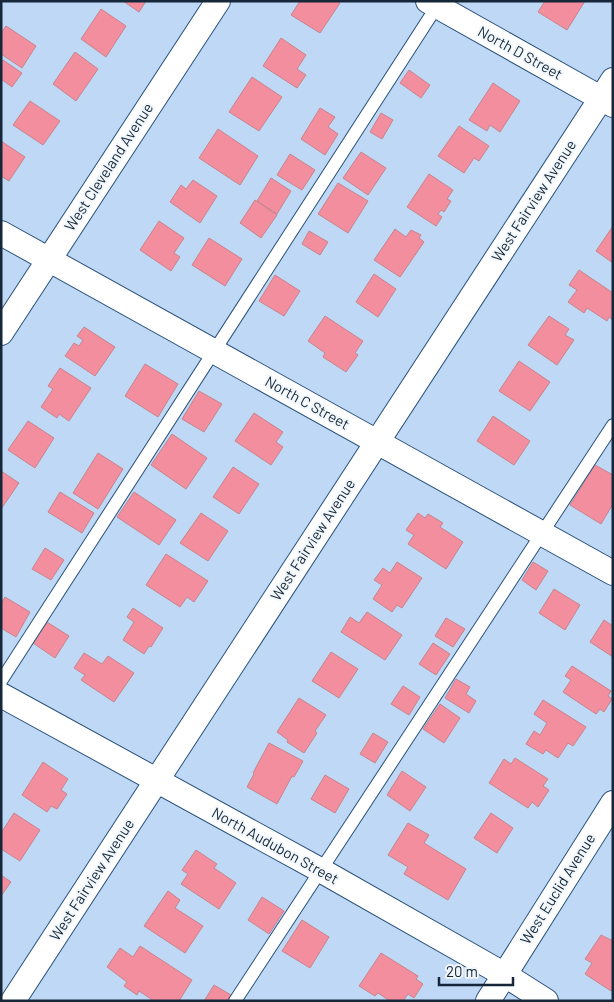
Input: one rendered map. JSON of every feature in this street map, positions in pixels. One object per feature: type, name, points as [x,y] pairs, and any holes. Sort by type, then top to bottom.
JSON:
[{"type":"street","name":"West Cleveland Avenue","points":[[1,333],[218,1]]},
{"type":"street","name":"North D Street","points":[[435,3],[609,94]]},
{"type":"street","name":"West Fairview Avenue","points":[[13,1001],[377,441],[609,94]]},
{"type":"street","name":"North C Street","points":[[1,233],[613,573]]},
{"type":"street","name":"North Audubon Street","points":[[1,695],[322,871],[505,975],[546,1001]]},
{"type":"street","name":"West Euclid Avenue","points":[[488,1001],[613,803]]},
{"type":"lane","points":[[1,681],[435,3]]},
{"type":"lane","points":[[235,1001],[613,425]]},
{"type":"building","points":[[123,1],[146,1],[139,12]]},
{"type":"building","points":[[300,1],[338,1],[340,3],[320,33],[291,15]]},
{"type":"building","points":[[545,1],[585,1],[567,30],[538,12]]},
{"type":"building","points":[[101,9],[126,26],[106,57],[81,39]]},
{"type":"building","points":[[6,26],[36,46],[22,68],[1,54],[1,33]]},
{"type":"building","points":[[281,38],[306,55],[297,69],[306,75],[297,88],[263,66]]},
{"type":"building","points":[[75,52],[98,69],[76,101],[53,84]]},
{"type":"building","points":[[3,60],[22,73],[12,87],[1,79],[1,62]]},
{"type":"building","points":[[409,70],[430,85],[421,98],[400,83]]},
{"type":"building","points":[[252,77],[282,97],[259,131],[229,112]]},
{"type":"building","points":[[493,83],[520,101],[500,132],[490,125],[487,131],[469,120]]},
{"type":"building","points":[[30,101],[60,121],[43,145],[13,125]]},
{"type":"building","points":[[320,108],[335,117],[328,127],[338,134],[325,155],[301,139]]},
{"type":"building","points":[[381,113],[393,120],[382,139],[370,132]]},
{"type":"building","points":[[459,126],[489,146],[479,161],[474,158],[464,173],[438,156]]},
{"type":"building","points":[[218,129],[258,156],[240,185],[199,158]]},
{"type":"building","points":[[1,141],[25,157],[9,181],[1,176]]},
{"type":"building","points":[[361,152],[386,168],[368,195],[343,178]]},
{"type":"building","points":[[290,154],[315,170],[302,190],[277,175]]},
{"type":"building","points":[[429,174],[453,190],[447,199],[451,201],[444,212],[441,210],[438,214],[442,217],[436,226],[407,207]]},
{"type":"building","points":[[271,178],[291,191],[277,214],[257,201]]},
{"type":"building","points":[[193,180],[217,196],[200,223],[170,202],[181,185],[186,189]]},
{"type":"building","points":[[338,183],[368,201],[348,233],[318,214]]},
{"type":"building","points":[[255,200],[277,215],[261,238],[240,223]]},
{"type":"building","points":[[159,221],[184,238],[174,253],[180,257],[171,271],[140,250]]},
{"type":"building","points":[[613,226],[613,263],[596,251]]},
{"type":"building","points":[[395,229],[406,237],[411,230],[421,235],[419,238],[424,242],[400,277],[374,260]]},
{"type":"building","points":[[309,231],[328,242],[320,255],[302,244]]},
{"type":"building","points":[[209,238],[242,259],[225,286],[192,265]]},
{"type":"building","points":[[579,270],[613,293],[613,320],[609,317],[607,321],[587,308],[584,313],[568,302],[577,290],[569,285]]},
{"type":"building","points":[[374,274],[396,289],[378,317],[356,302]]},
{"type":"building","points":[[275,275],[300,291],[284,316],[259,301]]},
{"type":"building","points":[[325,316],[363,341],[355,353],[358,355],[346,372],[323,357],[325,353],[308,341]]},
{"type":"building","points":[[549,316],[569,329],[565,335],[574,340],[557,365],[528,345]]},
{"type":"building","points":[[84,327],[115,347],[95,376],[65,356],[74,343],[79,346],[83,340],[77,336]]},
{"type":"building","points":[[519,361],[550,382],[530,411],[499,391]]},
{"type":"building","points":[[145,364],[178,384],[158,417],[125,396]]},
{"type":"building","points":[[60,368],[91,388],[69,421],[59,414],[57,418],[41,407],[53,389],[48,386]]},
{"type":"building","points":[[199,391],[222,404],[204,432],[182,419]]},
{"type":"building","points":[[254,413],[283,432],[276,442],[283,447],[271,465],[235,441]]},
{"type":"building","points":[[493,416],[530,441],[514,465],[477,441]]},
{"type":"building","points":[[28,421],[54,438],[35,468],[8,450]]},
{"type":"building","points":[[172,434],[207,458],[186,489],[151,465]]},
{"type":"building","points":[[98,453],[123,469],[98,509],[73,493]]},
{"type":"building","points":[[595,465],[613,475],[613,504],[601,524],[570,505]]},
{"type":"building","points":[[233,467],[259,484],[239,514],[213,497]]},
{"type":"building","points":[[1,471],[19,483],[1,509]]},
{"type":"building","points":[[60,492],[94,513],[82,533],[48,512]]},
{"type":"building","points":[[134,492],[176,520],[159,545],[117,517]]},
{"type":"building","points":[[201,513],[228,531],[208,561],[180,543]]},
{"type":"building","points":[[418,513],[425,518],[428,514],[443,523],[440,527],[463,542],[446,569],[408,544],[414,535],[406,530]]},
{"type":"building","points":[[45,548],[64,560],[51,580],[32,569]]},
{"type":"building","points":[[166,554],[208,581],[194,602],[187,597],[180,607],[146,585]]},
{"type":"building","points":[[397,562],[422,578],[402,608],[397,605],[392,612],[373,599],[382,585],[374,580],[383,568],[390,573]]},
{"type":"building","points":[[533,562],[548,571],[536,590],[522,580]]},
{"type":"building","points":[[554,589],[580,605],[565,630],[539,613]]},
{"type":"building","points":[[5,597],[30,612],[16,637],[1,628],[1,604]]},
{"type":"building","points":[[133,608],[163,628],[151,647],[149,646],[144,654],[123,640],[134,622],[127,617]]},
{"type":"building","points":[[367,612],[402,635],[385,660],[341,632],[350,617],[359,623]]},
{"type":"building","points":[[446,618],[465,629],[453,647],[435,636]]},
{"type":"building","points":[[604,620],[613,626],[613,657],[590,642]]},
{"type":"building","points":[[47,622],[69,636],[55,658],[33,643]]},
{"type":"building","points":[[433,643],[450,654],[436,675],[419,664]]},
{"type":"building","points":[[331,652],[358,669],[339,698],[312,681]]},
{"type":"building","points":[[84,653],[102,664],[108,656],[134,673],[114,702],[81,680],[85,675],[74,668]]},
{"type":"building","points":[[572,666],[611,691],[608,696],[612,699],[604,712],[600,709],[596,714],[563,692],[571,680],[565,676]]},
{"type":"building","points":[[456,679],[470,687],[466,694],[476,701],[469,713],[445,698]]},
{"type":"building","points":[[403,686],[420,697],[409,715],[391,704]]},
{"type":"building","points":[[299,698],[326,715],[315,731],[317,733],[304,753],[287,742],[288,740],[277,732]]},
{"type":"building","points":[[543,700],[586,727],[573,746],[568,743],[558,758],[546,750],[543,754],[526,744],[534,731],[540,735],[547,723],[534,714]]},
{"type":"building","points":[[440,704],[460,718],[444,743],[423,729]]},
{"type":"building","points":[[373,733],[388,742],[375,763],[360,754]]},
{"type":"building","points":[[269,743],[303,761],[294,777],[292,776],[277,804],[247,787]]},
{"type":"building","points":[[515,758],[548,779],[543,786],[549,790],[538,807],[532,802],[528,808],[489,783],[504,759],[511,764]]},
{"type":"building","points":[[43,762],[68,779],[61,790],[67,794],[57,809],[51,806],[47,812],[22,795]]},
{"type":"building","points":[[402,771],[426,787],[410,811],[387,795]]},
{"type":"building","points":[[325,775],[349,789],[335,813],[311,799]]},
{"type":"building","points":[[14,813],[40,830],[20,861],[1,849],[1,833]]},
{"type":"building","points":[[491,813],[513,828],[497,853],[474,838]]},
{"type":"building","points":[[408,823],[429,835],[424,843],[466,869],[448,900],[404,874],[408,867],[388,855]]},
{"type":"building","points":[[196,850],[217,864],[214,868],[236,883],[219,909],[181,884],[188,874],[182,870]]},
{"type":"building","points":[[1,875],[11,882],[1,896]]},
{"type":"building","points":[[168,891],[180,900],[175,908],[203,926],[185,953],[144,926]]},
{"type":"building","points":[[262,897],[284,911],[269,934],[248,920]]},
{"type":"building","points":[[302,920],[329,937],[310,968],[282,951]]},
{"type":"building","points":[[601,935],[613,941],[613,988],[611,991],[585,974],[592,963],[585,959]]},
{"type":"building","points":[[140,946],[192,980],[179,1001],[154,1001],[139,991],[137,995],[124,986],[127,982],[107,967],[120,948],[133,957]]},
{"type":"building","points":[[381,953],[418,976],[416,979],[423,984],[414,998],[408,994],[403,1001],[390,1001],[378,993],[375,996],[359,986]]},
{"type":"building","points":[[214,985],[231,995],[227,1001],[204,1001]]}]
